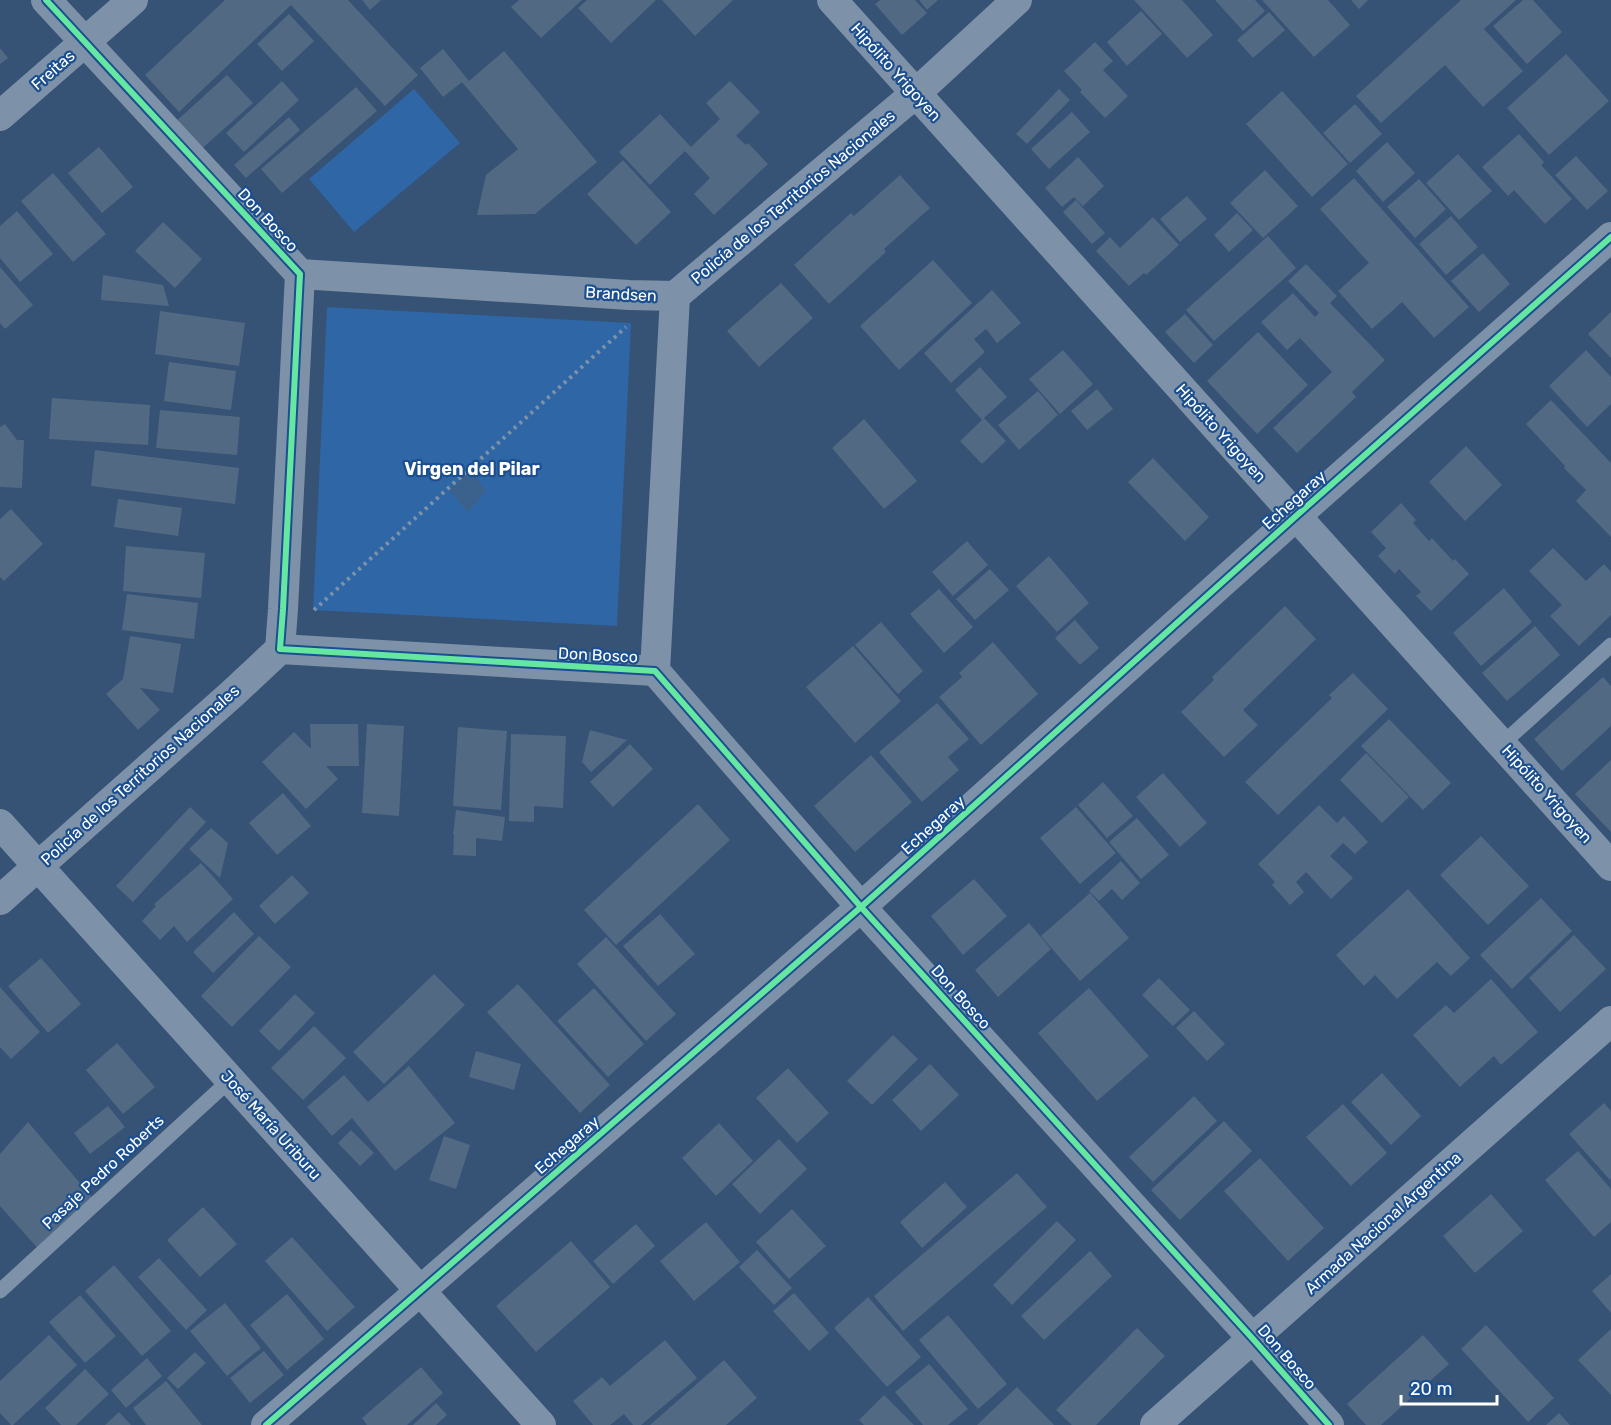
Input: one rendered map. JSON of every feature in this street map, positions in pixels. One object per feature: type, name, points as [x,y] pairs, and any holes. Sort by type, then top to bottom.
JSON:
[{"type":"street","name":"Don Bosco","points":[[46,0],[300,274],[280,649],[655,671],[861,907],[1329,1425]]},
{"type":"street","name":"Freitas","points":[[0,116],[133,0]]},
{"type":"street","name":"Hipólito Yrigoyen","points":[[832,0],[1611,866]]},
{"type":"street","name":"Policía de los Territorios Nacionales","points":[[675,296],[915,93],[1017,0]]},
{"type":"street","name":"Echegaray","points":[[266,1425],[861,907],[1611,237]]},
{"type":"street","name":"Brandsen","points":[[300,274],[675,296],[655,671]]},
{"type":"street","name":"Policía de los Territorios Nacionales","points":[[0,900],[280,649]]},
{"type":"street","name":"José María Uriburu","points":[[0,824],[541,1425]]},
{"type":"street","name":"Armada Nacional Argentina","points":[[1155,1425],[1611,1021]]},
{"type":"lane","points":[[1502,744],[1611,645]]},
{"type":"lane","name":"Pasaje Pedro Roberts","points":[[0,1291],[230,1080]]},
{"type":"path","points":[[283,609],[314,610],[614,339],[631,323],[628,295]]},
{"type":"shaded area","points":[[414,89],[460,143],[354,232],[309,179]]},
{"type":"shaded area","points":[[327,307],[631,323],[617,626],[313,610]]},
{"type":"shaded area","points":[[471,471],[486,491],[468,512],[448,489]]},
{"type":"building","points":[[225,0],[348,0],[418,75],[385,106],[291,5],[179,112],[145,75]]},
{"type":"building","points":[[362,0],[381,0],[370,10]]},
{"type":"building","points":[[519,0],[582,0],[541,38],[511,7]]},
{"type":"building","points":[[587,0],[656,0],[611,43],[578,8]]},
{"type":"building","points":[[662,0],[733,0],[695,36]]},
{"type":"building","points":[[880,0],[915,0],[927,13],[902,35],[875,4]]},
{"type":"building","points":[[919,0],[938,0],[927,10]]},
{"type":"building","points":[[1134,0],[1182,0],[1213,35],[1187,58]]},
{"type":"building","points":[[1215,0],[1255,0],[1265,11],[1243,31]]},
{"type":"building","points":[[1262,0],[1328,0],[1350,25],[1314,57]]},
{"type":"building","points":[[1351,0],[1368,0],[1359,9]]},
{"type":"building","points":[[1461,0],[1516,0],[1484,29],[1523,71],[1483,107],[1445,65],[1381,123],[1356,96]]},
{"type":"building","points":[[1523,0],[1533,0],[1562,32],[1527,64],[1493,26]]},
{"type":"building","points":[[1141,11],[1162,34],[1127,66],[1107,42]]},
{"type":"building","points":[[1269,12],[1285,30],[1253,58],[1237,40]]},
{"type":"building","points":[[289,14],[314,41],[282,71],[257,44]]},
{"type":"building","points":[[1095,42],[1113,61],[1103,70],[1128,96],[1105,118],[1064,71]]},
{"type":"building","points":[[0,48],[8,58],[0,64]]},
{"type":"building","points":[[443,49],[469,81],[504,51],[597,162],[535,214],[477,215],[486,175],[518,149],[462,82],[443,97],[420,68]]},
{"type":"building","points":[[1566,54],[1609,101],[1549,155],[1507,108]]},
{"type":"building","points":[[227,75],[253,103],[198,152],[173,124]]},
{"type":"building","points":[[282,81],[299,100],[244,152],[226,133]]},
{"type":"building","points":[[730,81],[760,112],[736,136],[746,145],[748,143],[768,164],[714,215],[694,194],[710,178],[685,151],[650,185],[619,152],[660,114],[691,147],[720,119],[706,103]]},
{"type":"building","points":[[356,87],[377,111],[282,193],[261,169]]},
{"type":"building","points":[[1059,89],[1070,100],[1027,144],[1016,134]]},
{"type":"building","points":[[1282,91],[1348,164],[1312,197],[1246,124]]},
{"type":"building","points":[[1355,104],[1382,134],[1350,163],[1323,133]]},
{"type":"building","points":[[1072,112],[1090,132],[1049,169],[1031,149]]},
{"type":"building","points":[[289,117],[300,130],[246,178],[234,165]]},
{"type":"building","points":[[1519,134],[1544,162],[1541,165],[1572,199],[1545,224],[1514,190],[1508,196],[1482,167]]},
{"type":"building","points":[[1387,142],[1415,173],[1383,202],[1356,171]]},
{"type":"building","points":[[99,147],[133,187],[102,213],[68,173]]},
{"type":"building","points":[[1458,154],[1492,191],[1459,220],[1426,183]]},
{"type":"building","points":[[1576,156],[1608,191],[1587,210],[1555,175]]},
{"type":"building","points":[[1078,157],[1104,186],[1083,206],[1074,197],[1062,207],[1045,188]]},
{"type":"building","points":[[623,160],[671,212],[636,245],[587,194]]},
{"type":"building","points":[[1265,170],[1298,206],[1263,238],[1230,203]]},
{"type":"building","points":[[53,173],[106,234],[73,262],[21,201]]},
{"type":"building","points":[[900,175],[930,208],[884,249],[886,252],[829,304],[794,265],[851,213],[854,216]]},
{"type":"building","points":[[1354,178],[1469,307],[1434,338],[1402,302],[1372,329],[1338,291],[1369,263],[1320,209]]},
{"type":"building","points":[[1419,179],[1446,209],[1415,238],[1387,207]]},
{"type":"building","points":[[1187,196],[1207,219],[1180,242],[1160,219]]},
{"type":"building","points":[[1076,200],[1105,233],[1092,244],[1063,212]]},
{"type":"building","points":[[17,211],[53,254],[20,282],[0,258],[0,226]]},
{"type":"building","points":[[1237,213],[1253,230],[1229,252],[1214,235]]},
{"type":"building","points":[[1451,216],[1478,247],[1446,275],[1419,244]]},
{"type":"building","points":[[1153,217],[1179,245],[1146,275],[1144,273],[1129,286],[1096,251],[1110,237],[1120,248]]},
{"type":"building","points":[[163,222],[202,259],[175,288],[135,251]]},
{"type":"building","points":[[1268,236],[1296,268],[1214,341],[1186,310]]},
{"type":"building","points":[[1483,253],[1510,284],[1479,312],[1451,281]]},
{"type":"building","points":[[933,260],[972,303],[899,370],[860,326]]},
{"type":"building","points":[[1306,264],[1337,296],[1330,303],[1385,360],[1352,392],[1356,397],[1297,453],[1273,428],[1332,372],[1300,338],[1287,350],[1261,322],[1293,293],[1315,317],[1319,313],[1288,281]]},
{"type":"building","points":[[0,267],[33,305],[5,329],[0,323]]},
{"type":"building","points":[[103,275],[163,285],[169,306],[101,300]]},
{"type":"building","points":[[781,283],[813,318],[759,367],[727,331]]},
{"type":"building","points":[[992,290],[1021,323],[997,343],[986,329],[974,339],[985,352],[951,383],[924,353]]},
{"type":"building","points":[[160,311],[245,323],[239,366],[155,354]]},
{"type":"building","points":[[1611,312],[1611,358],[1588,334]]},
{"type":"building","points":[[1185,314],[1213,345],[1194,363],[1165,332]]},
{"type":"building","points":[[1258,332],[1308,385],[1257,434],[1207,381]]},
{"type":"building","points":[[1063,350],[1093,384],[1060,414],[1029,379]]},
{"type":"building","points":[[1586,350],[1611,377],[1611,404],[1587,427],[1549,386]]},
{"type":"building","points":[[169,362],[236,371],[231,410],[164,401]]},
{"type":"building","points":[[980,367],[1007,397],[984,418],[1006,441],[982,464],[960,441],[982,420],[955,390]]},
{"type":"building","points":[[1097,389],[1113,409],[1087,430],[1071,411]]},
{"type":"building","points":[[1038,391],[1058,415],[1019,450],[998,425]]},
{"type":"building","points":[[52,398],[150,405],[148,445],[49,439]]},
{"type":"building","points":[[1551,400],[1611,463],[1611,537],[1576,501],[1586,490],[1526,424]]},
{"type":"building","points":[[160,410],[240,417],[237,455],[156,448]]},
{"type":"building","points":[[864,419],[917,481],[884,509],[832,448]]},
{"type":"building","points":[[5,424],[17,440],[24,440],[22,488],[0,487],[0,427]]},
{"type":"building","points":[[1466,446],[1502,485],[1465,521],[1429,482]]},
{"type":"building","points":[[95,450],[239,468],[235,504],[91,486]]},
{"type":"building","points":[[1153,458],[1209,517],[1185,541],[1128,482]]},
{"type":"building","points":[[118,499],[182,508],[178,536],[114,527]]},
{"type":"building","points":[[1401,503],[1416,520],[1413,523],[1429,541],[1432,538],[1453,561],[1455,559],[1469,574],[1431,611],[1416,596],[1421,592],[1399,569],[1395,574],[1378,556],[1386,548],[1371,532]]},
{"type":"building","points":[[11,509],[43,544],[4,581],[0,577],[0,519]]},
{"type":"building","points":[[967,541],[988,565],[953,596],[932,572]]},
{"type":"building","points":[[126,546],[205,553],[201,598],[123,591]]},
{"type":"building","points":[[1553,548],[1586,581],[1604,564],[1611,572],[1611,615],[1579,646],[1550,616],[1562,605],[1529,571]]},
{"type":"building","points":[[1049,556],[1089,603],[1057,632],[1016,586]]},
{"type":"building","points":[[990,569],[1009,590],[975,620],[956,599]]},
{"type":"building","points":[[1504,588],[1532,622],[1481,666],[1453,633]]},
{"type":"building","points":[[939,589],[973,627],[944,653],[910,614]]},
{"type":"building","points":[[127,594],[198,603],[194,639],[122,630]]},
{"type":"building","points":[[1285,606],[1316,639],[1243,710],[1258,725],[1224,757],[1181,712],[1214,680],[1212,677]]},
{"type":"building","points":[[1075,620],[1099,648],[1080,665],[1055,638]]},
{"type":"building","points":[[881,622],[923,671],[898,694],[855,645]]},
{"type":"building","points":[[1535,626],[1560,655],[1507,701],[1482,673]]},
{"type":"building","points":[[130,636],[181,644],[173,693],[140,688],[160,710],[138,730],[106,694],[123,679]]},
{"type":"building","points":[[993,642],[1038,694],[981,745],[939,697],[962,677],[959,673]]},
{"type":"building","points":[[853,646],[901,701],[855,743],[806,687]]},
{"type":"building","points":[[1353,673],[1388,709],[1278,815],[1245,782],[1332,698],[1329,695]]},
{"type":"building","points":[[1603,677],[1611,686],[1611,726],[1562,771],[1534,739]]},
{"type":"building","points":[[937,703],[969,739],[948,757],[959,770],[922,802],[879,752]]},
{"type":"building","points":[[1389,719],[1451,783],[1423,810],[1361,746]]},
{"type":"building","points":[[310,724],[358,724],[359,766],[326,766],[338,779],[306,809],[262,762],[294,732],[311,749]]},
{"type":"building","points":[[367,724],[404,726],[399,816],[362,813]]},
{"type":"building","points":[[458,727],[507,731],[501,810],[453,806]]},
{"type":"building","points":[[590,730],[627,740],[591,772],[582,762]]},
{"type":"building","points":[[511,734],[566,736],[563,808],[534,806],[534,822],[509,821]]},
{"type":"building","points":[[630,744],[653,769],[613,807],[590,782]]},
{"type":"building","points":[[1366,753],[1409,797],[1382,823],[1340,780]]},
{"type":"building","points":[[871,755],[912,802],[855,852],[814,806]]},
{"type":"building","points":[[1611,760],[1611,832],[1575,794]]},
{"type":"building","points":[[1163,773],[1207,823],[1180,847],[1136,797]]},
{"type":"building","points":[[1103,782],[1133,816],[1107,838],[1078,805]]},
{"type":"building","points":[[283,793],[311,826],[277,855],[249,823]]},
{"type":"building","points":[[698,804],[730,840],[616,945],[584,910]]},
{"type":"building","points":[[1319,805],[1337,823],[1344,816],[1368,842],[1355,854],[1343,843],[1330,856],[1353,878],[1331,899],[1306,872],[1296,882],[1304,892],[1290,905],[1272,885],[1275,882],[1258,864]]},
{"type":"building","points":[[190,807],[206,822],[133,902],[116,886]]},
{"type":"building","points":[[1076,807],[1116,853],[1080,884],[1040,838]]},
{"type":"building","points":[[456,810],[505,817],[502,841],[476,838],[476,856],[453,855]]},
{"type":"building","points":[[1137,818],[1169,855],[1141,879],[1109,842]]},
{"type":"building","points":[[211,828],[228,843],[220,878],[189,849]]},
{"type":"building","points":[[1481,836],[1529,886],[1488,925],[1440,875]]},
{"type":"building","points":[[1121,861],[1140,883],[1122,900],[1112,889],[1099,901],[1089,891]]},
{"type":"building","points":[[201,863],[233,899],[187,942],[174,926],[160,940],[142,921],[156,906],[154,904]]},
{"type":"building","points":[[292,875],[309,893],[275,924],[259,906]]},
{"type":"building","points":[[974,879],[1007,916],[963,955],[931,916]]},
{"type":"building","points":[[1408,889],[1470,958],[1451,976],[1437,962],[1397,999],[1375,975],[1364,986],[1336,955]]},
{"type":"building","points":[[1090,893],[1129,938],[1080,981],[1041,936]]},
{"type":"building","points":[[1541,898],[1572,931],[1512,989],[1480,955]]},
{"type":"building","points":[[234,912],[254,934],[213,973],[193,952]]},
{"type":"building","points":[[660,914],[695,954],[658,986],[623,946]]},
{"type":"building","points":[[1029,923],[1051,949],[998,997],[975,970]]},
{"type":"building","points":[[1574,935],[1606,969],[1560,1012],[1529,978]]},
{"type":"building","points":[[259,936],[291,967],[232,1027],[201,996]]},
{"type":"building","points":[[606,937],[676,1014],[646,1041],[577,964]]},
{"type":"building","points":[[41,958],[81,1004],[48,1033],[8,986]]},
{"type":"building","points":[[434,974],[465,1005],[384,1084],[353,1052]]},
{"type":"building","points":[[1159,978],[1190,1010],[1173,1026],[1142,995]]},
{"type":"building","points":[[1491,979],[1538,1032],[1501,1065],[1494,1056],[1460,1087],[1413,1035],[1446,1005],[1454,1013]]},
{"type":"building","points":[[518,984],[610,1085],[580,1113],[487,1012]]},
{"type":"building","points":[[0,987],[40,1032],[11,1059],[0,1047]]},
{"type":"building","points":[[594,988],[644,1044],[608,1077],[557,1021]]},
{"type":"building","points":[[1089,988],[1149,1056],[1097,1101],[1038,1033]]},
{"type":"building","points":[[295,994],[315,1013],[279,1051],[259,1031]]},
{"type":"building","points":[[1194,1011],[1225,1044],[1207,1061],[1176,1028]]},
{"type":"building","points":[[314,1026],[346,1058],[303,1100],[271,1068]]},
{"type":"building","points":[[893,1035],[918,1059],[872,1105],[847,1081]]},
{"type":"building","points":[[117,1043],[155,1087],[123,1114],[86,1070]]},
{"type":"building","points":[[476,1051],[521,1064],[514,1090],[469,1077]]},
{"type":"building","points":[[930,1064],[959,1095],[921,1131],[892,1100]]},
{"type":"building","points":[[409,1066],[455,1123],[395,1171],[352,1118],[332,1136],[307,1107],[344,1075],[368,1102]]},
{"type":"building","points":[[788,1068],[829,1113],[797,1143],[756,1098]]},
{"type":"building","points":[[1382,1073],[1421,1116],[1391,1145],[1351,1102]]},
{"type":"building","points":[[1194,1096],[1217,1121],[1153,1182],[1129,1157]]},
{"type":"building","points":[[1604,1103],[1611,1111],[1610,1180],[1569,1134]]},
{"type":"building","points":[[1343,1104],[1387,1153],[1351,1186],[1306,1137]]},
{"type":"building","points":[[108,1106],[125,1127],[90,1154],[74,1133]]},
{"type":"building","points":[[1224,1121],[1252,1151],[1180,1220],[1151,1190]]},
{"type":"building","points":[[28,1122],[96,1202],[42,1253],[0,1206],[0,1154]]},
{"type":"building","points":[[719,1123],[753,1161],[716,1196],[682,1158]]},
{"type":"building","points":[[351,1130],[374,1153],[360,1166],[338,1143]]},
{"type":"building","points":[[444,1136],[470,1145],[456,1189],[429,1180]]},
{"type":"building","points":[[779,1139],[807,1169],[760,1214],[732,1184]]},
{"type":"building","points":[[1578,1151],[1611,1189],[1611,1222],[1594,1237],[1545,1180]]},
{"type":"building","points":[[1260,1158],[1324,1228],[1288,1261],[1224,1191]]},
{"type":"building","points":[[1017,1173],[1047,1207],[903,1331],[874,1296]]},
{"type":"building","points":[[945,1182],[967,1207],[922,1248],[900,1222]]},
{"type":"building","points":[[1491,1194],[1523,1231],[1475,1273],[1443,1236]]},
{"type":"building","points":[[203,1207],[237,1244],[200,1277],[167,1240]]},
{"type":"building","points":[[792,1209],[826,1246],[789,1279],[756,1242]]},
{"type":"building","points":[[1057,1221],[1076,1240],[1012,1305],[993,1285]]},
{"type":"building","points":[[706,1222],[740,1262],[694,1301],[660,1261]]},
{"type":"building","points":[[636,1224],[655,1246],[613,1284],[593,1261]]},
{"type":"building","points":[[292,1237],[355,1307],[327,1331],[265,1261]]},
{"type":"building","points":[[571,1241],[610,1287],[536,1352],[496,1306]]},
{"type":"building","points":[[757,1250],[792,1288],[774,1305],[739,1267]]},
{"type":"building","points":[[1090,1251],[1112,1276],[1044,1340],[1021,1316]]},
{"type":"building","points":[[159,1258],[207,1310],[186,1330],[138,1277]]},
{"type":"building","points":[[114,1265],[171,1331],[142,1356],[85,1291]]},
{"type":"building","points":[[1611,1274],[1611,1313],[1592,1291]]},
{"type":"building","points":[[794,1293],[829,1333],[809,1351],[773,1311]]},
{"type":"building","points":[[287,1294],[324,1339],[287,1370],[250,1325]]},
{"type":"building","points":[[80,1295],[116,1336],[85,1363],[49,1322]]},
{"type":"building","points":[[868,1297],[921,1357],[887,1387],[834,1328]]},
{"type":"building","points":[[225,1303],[261,1348],[227,1376],[190,1331]]},
{"type":"building","points":[[948,1315],[1007,1384],[978,1409],[919,1340]]},
{"type":"building","points":[[1486,1325],[1554,1398],[1528,1422],[1461,1349]]},
{"type":"building","points":[[1137,1328],[1165,1356],[1096,1425],[1072,1425],[1056,1410]]},
{"type":"building","points":[[1611,1329],[1611,1395],[1578,1360]]},
{"type":"building","points":[[49,1335],[77,1365],[11,1425],[0,1413],[0,1381]]},
{"type":"building","points":[[1423,1335],[1449,1364],[1381,1425],[1366,1425],[1347,1404]]},
{"type":"building","points":[[665,1340],[697,1378],[641,1425],[633,1425],[624,1414],[610,1425],[593,1425],[573,1401],[602,1377],[610,1386]]},
{"type":"building","points":[[264,1351],[284,1375],[250,1403],[230,1378]]},
{"type":"building","points":[[195,1352],[206,1363],[178,1389],[167,1378]]},
{"type":"building","points":[[147,1358],[162,1376],[126,1408],[111,1390]]},
{"type":"building","points":[[724,1360],[757,1398],[726,1425],[650,1425]]},
{"type":"building","points":[[929,1364],[968,1409],[948,1425],[923,1425],[895,1392]]},
{"type":"building","points":[[421,1367],[443,1393],[407,1425],[367,1425],[362,1418]]},
{"type":"building","points":[[85,1369],[109,1394],[76,1425],[61,1425],[45,1408]]},
{"type":"building","points":[[166,1381],[202,1425],[146,1425],[133,1408]]},
{"type":"building","points":[[1017,1387],[1054,1425],[977,1425]]},
{"type":"building","points":[[884,1395],[914,1425],[864,1425],[859,1420]]},
{"type":"building","points":[[436,1403],[447,1415],[436,1425],[413,1425]]},
{"type":"building","points":[[119,1412],[131,1425],[105,1425]]},
{"type":"building","points":[[1559,1413],[1570,1425],[1546,1425]]},
{"type":"cycle path","points":[[46,0],[300,274],[280,649],[655,671],[861,907],[1329,1425]]},
{"type":"cycle path","points":[[266,1425],[861,907],[1611,237]]},
{"type":"district","name":"Virgen del Pilar","points":[[472,469]]}]
